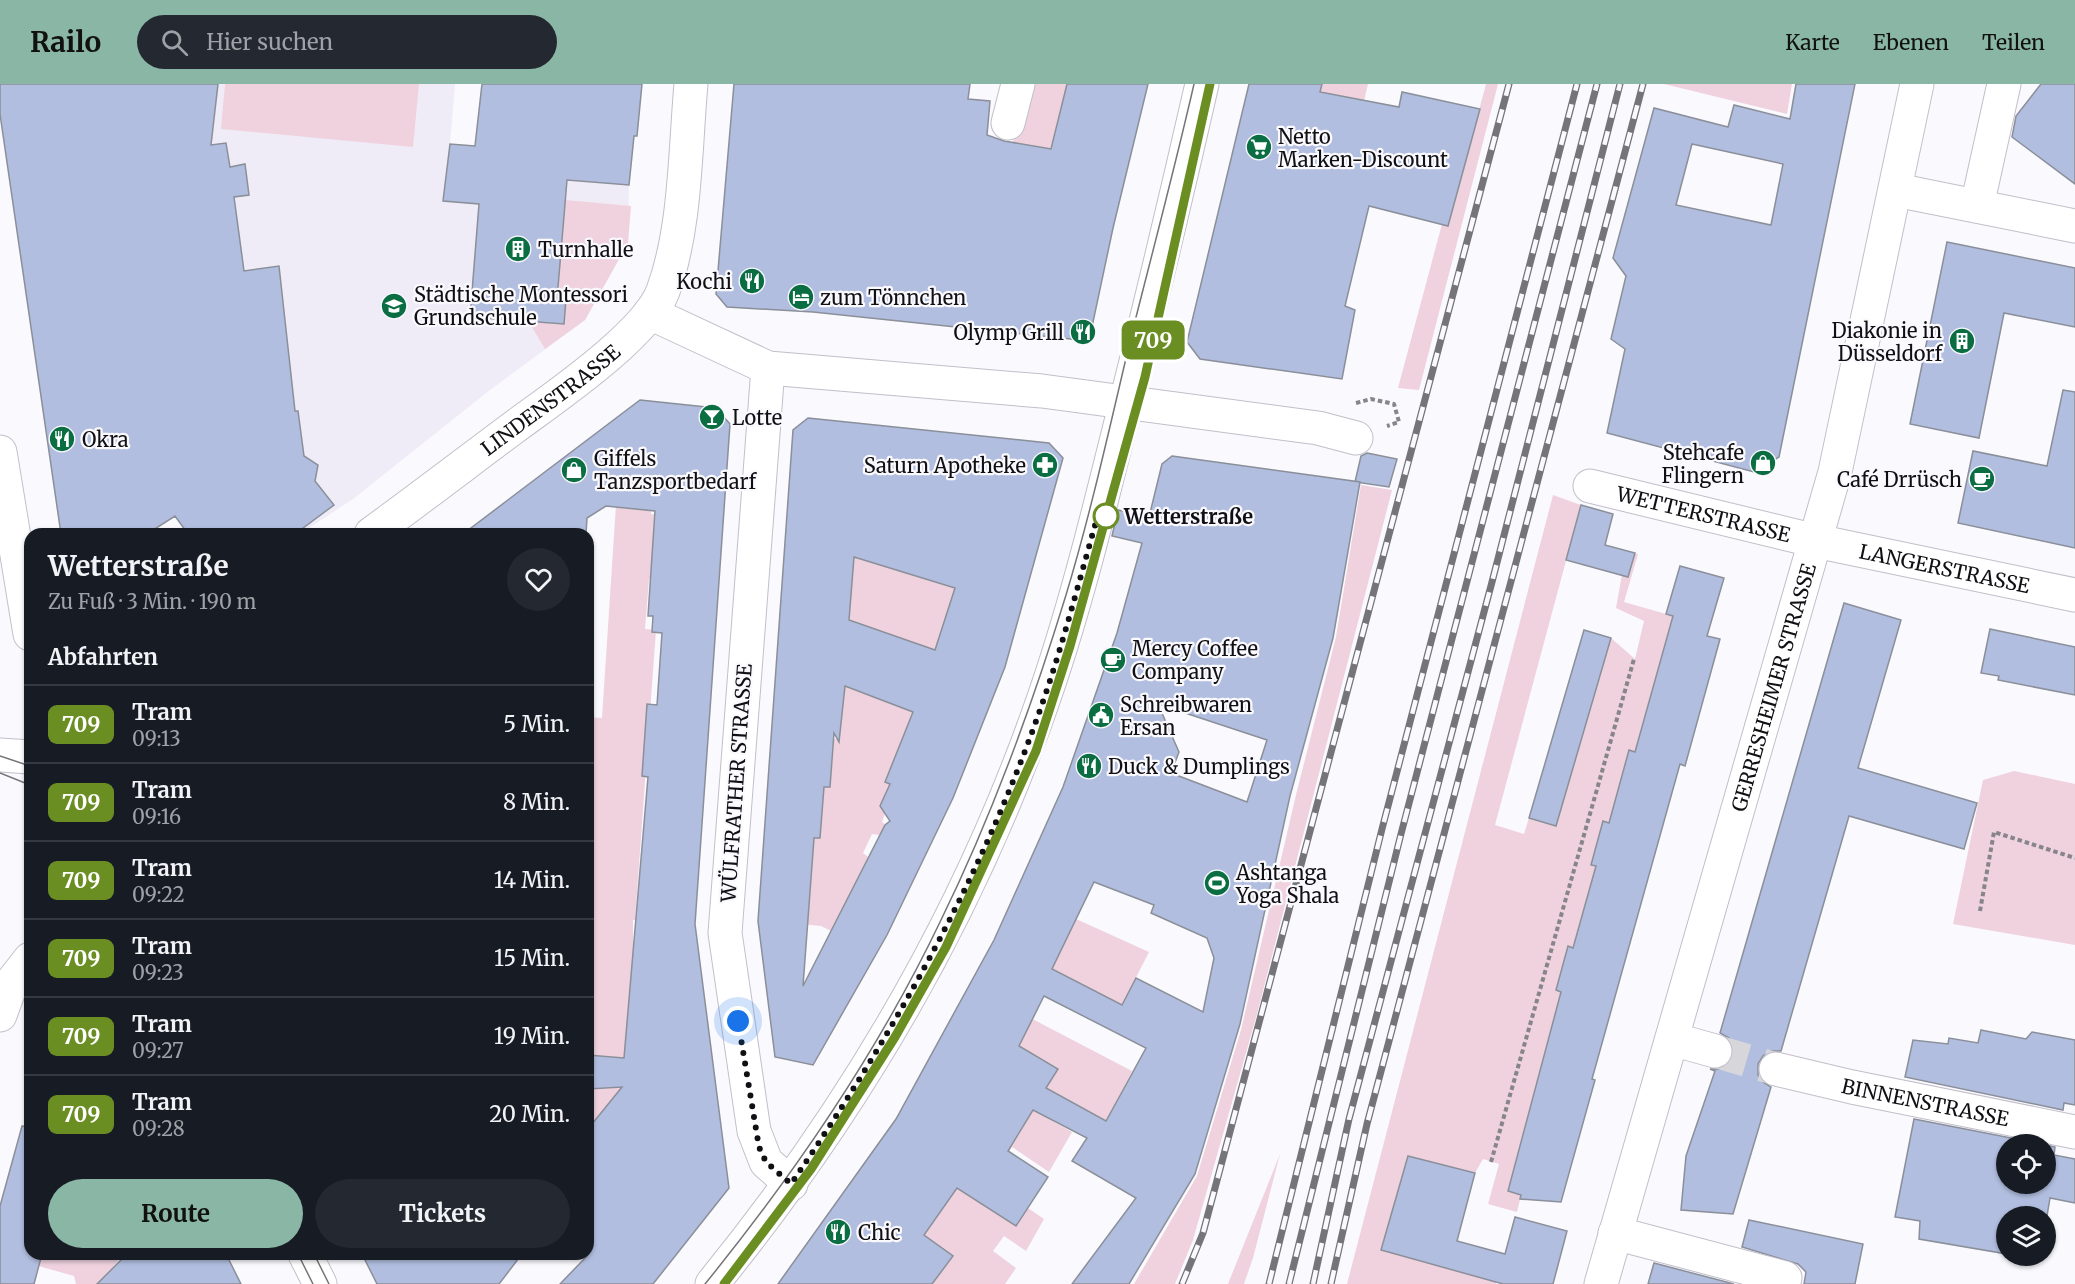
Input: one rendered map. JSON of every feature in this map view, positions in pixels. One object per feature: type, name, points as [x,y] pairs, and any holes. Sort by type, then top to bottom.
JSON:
[{"type":"street","name":"LINDENSTRASSE","points":[[379,528],[607,357],[650,313],[663,293],[681,205],[691,84]]},
{"type":"street","points":[[1008,123],[1018,84]]},
{"type":"street","points":[[712,1284],[791,1184],[885,1038],[949,922],[979,860],[1042,703],[1096,522],[1202,84]]},
{"type":"street","name":"GERRESHEIMER STRASSE","points":[[1601,1284],[1835,472],[1917,84]]},
{"type":"street","points":[[1977,206],[2004,84]]},
{"type":"street","points":[[1896,190],[2075,226]]},
{"type":"street","points":[[650,313],[768,368],[1042,391],[1318,428],[1356,438]]},
{"type":"street","name":"WÜLFRATHER STRASSE","points":[[768,368],[725,933],[754,1131],[766,1162],[791,1184]]},
{"type":"street","points":[[0,452],[24,598]]},
{"type":"street","name":"WETTERSTRASSE","points":[[1590,486],[1816,541]]},
{"type":"street","name":"LANGERSTRASSE","points":[[1816,541],[2075,595]]},
{"type":"street","points":[[0,754],[24,756]]},
{"type":"street","points":[[0,1015],[12,982],[24,967]]},
{"type":"street","points":[[1672,1039],[1715,1051]]},
{"type":"street","name":"BINNENSTRASSE","points":[[1776,1069],[1852,1087],[2075,1132]]},
{"type":"street","points":[[1615,1233],[1785,1278]]},
{"type":"street","points":[[308,1260],[320,1284]]},
{"type":"path","points":[[1371,399],[1394,404]]},
{"type":"path","points":[[1491,1162],[1634,659]]},
{"type":"path","points":[[1980,911],[1994,832],[2075,858]]},
{"type":"shaded area","name":"Städtische Montessori Grundschule","points":[[218,84],[455,84],[448,169],[629,185],[628,243],[585,320],[490,390],[353,499],[309,528],[243,528],[178,129],[213,132]]},
{"type":"shaded area","points":[[225,84],[419,84],[413,147],[221,129]]},
{"type":"shaded area","points":[[1027,84],[1067,84],[1048,159],[1011,150]]},
{"type":"shaded area","points":[[1322,84],[1368,84],[1364,101],[1320,92]]},
{"type":"shaded area","points":[[1486,84],[1498,84],[1419,390],[1398,388],[1442,224],[1448,226]]},
{"type":"shaded area","points":[[1664,84],[1792,84],[1787,114]]},
{"type":"shaded area","points":[[565,200],[631,206],[628,243],[585,320],[545,349],[529,322],[564,324],[566,300],[557,299]]},
{"type":"shaded area","points":[[1361,485],[1392,490],[1257,1014],[1193,1240],[1175,1284],[1134,1284],[1197,1176],[1241,1030],[1336,637]]},
{"type":"shaded area","points":[[652,489],[651,514],[663,515],[659,580],[649,579],[645,629],[656,630],[635,920],[633,920],[633,974],[658,1173],[594,1125],[594,717],[602,718],[616,505]]},
{"type":"shaded area","points":[[1553,495],[1581,505],[1495,825],[1524,834],[1529,818],[1556,825],[1611,638],[1635,659],[1644,621],[1616,608],[1626,552],[1638,554],[1624,602],[1673,616],[1635,752],[1629,750],[1609,823],[1603,822],[1591,865],[1596,866],[1573,948],[1568,947],[1556,990],[1561,992],[1508,1191],[1521,1195],[1517,1212],[1488,1204],[1499,1164],[1483,1159],[1475,1173],[1408,1156],[1382,1250],[1450,1269],[1504,1255],[1496,1284],[1347,1284]]},
{"type":"shaded area","points":[[849,533],[881,565],[962,590],[940,652],[892,635],[921,715],[882,822],[885,824],[880,835],[872,834],[863,853],[868,857],[863,867],[866,869],[831,931],[821,926],[801,924],[814,838],[820,838],[823,787],[830,787],[834,739],[839,739],[850,614]]},
{"type":"shaded area","points":[[2014,771],[2075,784],[2075,945],[1953,924],[1983,780]]},
{"type":"shaded area","points":[[1076,919],[1149,952],[1122,1005],[1052,969]]},
{"type":"shaded area","points":[[1021,1013],[1132,1071],[1106,1121],[1046,1089],[1058,1068],[1007,1039]]},
{"type":"shaded area","points":[[969,1104],[1033,1110],[1072,1132],[1049,1172],[1012,1147],[1001,1164]]},
{"type":"shaded area","points":[[1280,1154],[1244,1284],[1228,1284]]},
{"type":"shaded area","points":[[938,1176],[977,1201],[990,1182],[1044,1219],[1026,1251],[1004,1236],[993,1251],[1016,1268],[1005,1284],[932,1284],[953,1256],[911,1225],[929,1228],[940,1213]]},
{"type":"shaded area","points":[[36,1260],[118,1260],[110,1271],[125,1284],[76,1284],[74,1276],[35,1265]]},
{"type":"building","points":[[0,84],[218,84],[211,145],[226,143],[230,167],[245,164],[249,195],[234,197],[244,271],[279,266],[295,411],[298,411],[304,456],[318,465],[315,481],[334,505],[303,528],[184,528],[175,516],[156,528],[60,528],[0,114]]},
{"type":"building","points":[[482,84],[642,84],[629,185],[567,180],[557,299],[566,299],[564,324],[470,317],[479,204],[443,201],[450,144],[475,146]]},
{"type":"building","points":[[734,84],[970,84],[968,99],[990,101],[987,135],[1004,141],[1051,149],[1067,84],[1148,84],[1113,228],[1089,341],[813,312],[727,307],[716,294]]},
{"type":"building","points":[[1249,84],[1322,84],[1320,92],[1399,107],[1402,92],[1480,109],[1448,226],[1369,206],[1345,306],[1355,310],[1342,379],[1200,359],[1187,342]]},
{"type":"building","points":[[1796,84],[1855,84],[1779,457],[1754,472],[1607,433],[1625,349],[1611,339],[1626,276],[1613,258],[1654,108],[1728,127],[1734,105],[1790,119]],"holes":[[[1692,144],[1783,164],[1771,225],[1676,205]]]},
{"type":"building","points":[[2041,84],[2075,84],[2075,184],[2012,137],[2016,116]]},
{"type":"building","name":"Diakonie in Düsseldorf","points":[[1947,242],[2075,268],[2075,327],[2004,313],[1979,438],[1910,424]]},
{"type":"building","points":[[2063,390],[2075,392],[2075,548],[1958,523],[1973,451],[2047,466]]},
{"type":"building","points":[[640,400],[716,408],[730,424],[695,924],[729,1188],[653,1284],[560,1284],[583,1260],[594,1260],[594,1122],[622,1087],[594,1089],[594,1056],[624,1058],[648,777],[642,776],[647,704],[657,705],[662,633],[652,632],[653,616],[648,616],[655,511],[606,506],[587,518],[586,528],[471,528]]},
{"type":"building","points":[[808,418],[1049,443],[1063,458],[1005,667],[953,798],[887,935],[813,1065],[775,1057],[758,921],[793,430]],"holes":[[[854,557],[955,588],[935,650],[849,620]],[[845,686],[913,712],[885,782],[890,784],[880,806],[890,821],[885,825],[803,986],[814,838],[820,838],[824,787],[830,787],[834,733],[839,742]]]},
{"type":"building","points":[[1367,453],[1397,459],[1389,487],[1355,482],[1361,456]]},
{"type":"building","points":[[1172,456],[1360,482],[1333,638],[1290,796],[1240,1024],[1195,1174],[1129,1284],[1072,1284],[1136,1198],[1072,1161],[1087,1138],[1033,1110],[1008,1151],[1048,1177],[1016,1226],[957,1188],[924,1235],[953,1256],[932,1284],[778,1284],[896,1119],[994,940],[1063,787],[1117,633],[1142,543],[1112,536],[1118,510],[1149,517],[1162,464]],"holes":[[[1158,704],[1267,740],[1247,802],[1171,773],[1179,752]],[[1094,882],[1154,905],[1151,913],[1207,938],[1214,958],[1203,1012],[1136,978],[1122,1005],[1052,969]],[[1044,996],[1146,1048],[1106,1121],[1046,1088],[1058,1069],[1019,1046]]]},
{"type":"building","points":[[1581,505],[1613,514],[1605,545],[1635,553],[1628,577],[1566,560]]},
{"type":"building","points":[[1680,566],[1724,578],[1707,636],[1720,639],[1685,766],[1680,764],[1592,1079],[1595,1080],[1561,1202],[1520,1199],[1521,1195],[1508,1191],[1561,992],[1556,990],[1568,946],[1573,948],[1596,866],[1591,865],[1603,821],[1609,823],[1629,750],[1635,752],[1673,616],[1666,614]]},
{"type":"building","points":[[1844,603],[1901,620],[1858,768],[1977,803],[1964,849],[1849,816],[1781,1051],[1770,1051],[1758,1064],[1758,1075],[1771,1087],[1733,1214],[1681,1210],[1686,1156],[1715,1071],[1710,1069],[1719,1069],[1728,1065],[1733,1055],[1733,1047],[1729,1038],[1720,1033]]},
{"type":"building","points":[[1990,629],[2075,647],[2075,695],[1998,680],[1999,676],[1981,673]]},
{"type":"building","points":[[1584,630],[1611,638],[1556,826],[1529,818]]},
{"type":"building","points":[[1981,1030],[2026,1039],[2032,1032],[2075,1040],[2075,1105],[2064,1103],[2063,1110],[1905,1077],[1913,1040],[1948,1044],[1949,1038],[1978,1043]]},
{"type":"building","points":[[1914,1119],[1996,1135],[1996,1194],[2056,1194],[2056,1155],[2075,1159],[2075,1203],[2050,1198],[2049,1206],[1996,1206],[1996,1252],[1919,1239],[1920,1221],[1895,1217]]},
{"type":"building","points":[[22,1126],[24,1126],[24,1260],[40,1260],[34,1284],[0,1284],[0,1206]]},
{"type":"building","points":[[1408,1156],[1475,1173],[1457,1241],[1505,1254],[1515,1217],[1567,1231],[1553,1284],[1503,1284],[1381,1250]]},
{"type":"building","points":[[1749,1220],[1863,1244],[1855,1284],[1804,1284],[1806,1272],[1798,1264],[1742,1247]]},
{"type":"building","points":[[121,1260],[229,1260],[241,1284],[97,1284]]},
{"type":"building","points":[[365,1260],[517,1260],[499,1284],[377,1284]]},
{"type":"building","points":[[1654,1263],[1734,1284],[1648,1284]]},
{"type":"tunnel","points":[[1715,1051],[1776,1069]]},
{"type":"tram line","points":[[705,1284],[772,1198],[863,1063],[917,968],[960,881],[994,801],[1039,678],[1075,563],[1194,84]]},
{"type":"tram line","points":[[724,1284],[811,1169],[895,1037],[946,947],[1036,751],[1070,646],[1145,377],[1210,84]]},
{"type":"tram line","name":"709","points":[[724,1284],[765,1233],[811,1169],[855,1104],[915,1003],[946,947],[979,879],[1036,751],[1070,646],[1145,377],[1210,84]]},
{"type":"tram line","points":[[0,756],[24,764]]},
{"type":"tram line","points":[[0,773],[24,783]]},
{"type":"tram line","points":[[301,1260],[313,1284]]},
{"type":"tram line","points":[[317,1260],[329,1284]]},
{"type":"railway","points":[[1182,1284],[1203,1233],[1509,84]]},
{"type":"railway","points":[[1269,1284],[1382,829],[1577,84]]},
{"type":"railway","points":[[1289,1284],[1401,834],[1597,84]]},
{"type":"railway","points":[[1313,1284],[1349,1119],[1492,582],[1620,84]]},
{"type":"railway","points":[[1331,1284],[1367,1124],[1643,84]]},
{"type":"place","name":"Netto Marken-Discount","points":[[1259,147]]},
{"type":"place","name":"Turnhalle","points":[[518,249]]},
{"type":"place","name":"Kochi","points":[[752,281]]},
{"type":"place","name":"zum Tönnchen","points":[[801,297]]},
{"type":"place","name":"Städtische Montessori Grundschule","points":[[394,306]]},
{"type":"place","name":"Olymp Grill","points":[[1083,332]]},
{"type":"place","name":"Diakonie in Düsseldorf","points":[[1962,341]]},
{"type":"place","name":"Lotte","points":[[712,417]]},
{"type":"place","name":"Okra","points":[[62,439]]},
{"type":"place","name":"Stehcafe Flingern","points":[[1763,463]]},
{"type":"place","name":"Saturn Apotheke","points":[[1045,465]]},
{"type":"place","name":"Giffels Tanzsportbedarf","points":[[574,470]]},
{"type":"place","name":"Café Drrüsch","points":[[1982,479]]},
{"type":"place","name":"Wetterstraße","points":[[1106,516]]},
{"type":"place","name":"Mercy Coffee Company","points":[[1113,660]]},
{"type":"place","name":"Schreibwaren Ersan","points":[[1101,715]]},
{"type":"place","name":"Duck & Dumplings","points":[[1089,766]]},
{"type":"place","name":"Ashtanga Yoga Shala","points":[[1217,883]]},
{"type":"place","name":"Chic","points":[[838,1232]]},
{"type":"route","points":[[738,1021],[754,1131],[759,1147],[766,1162],[791,1184],[837,1117],[885,1038],[949,922],[979,860],[1040,712],[1096,522],[1106,516]]}]
